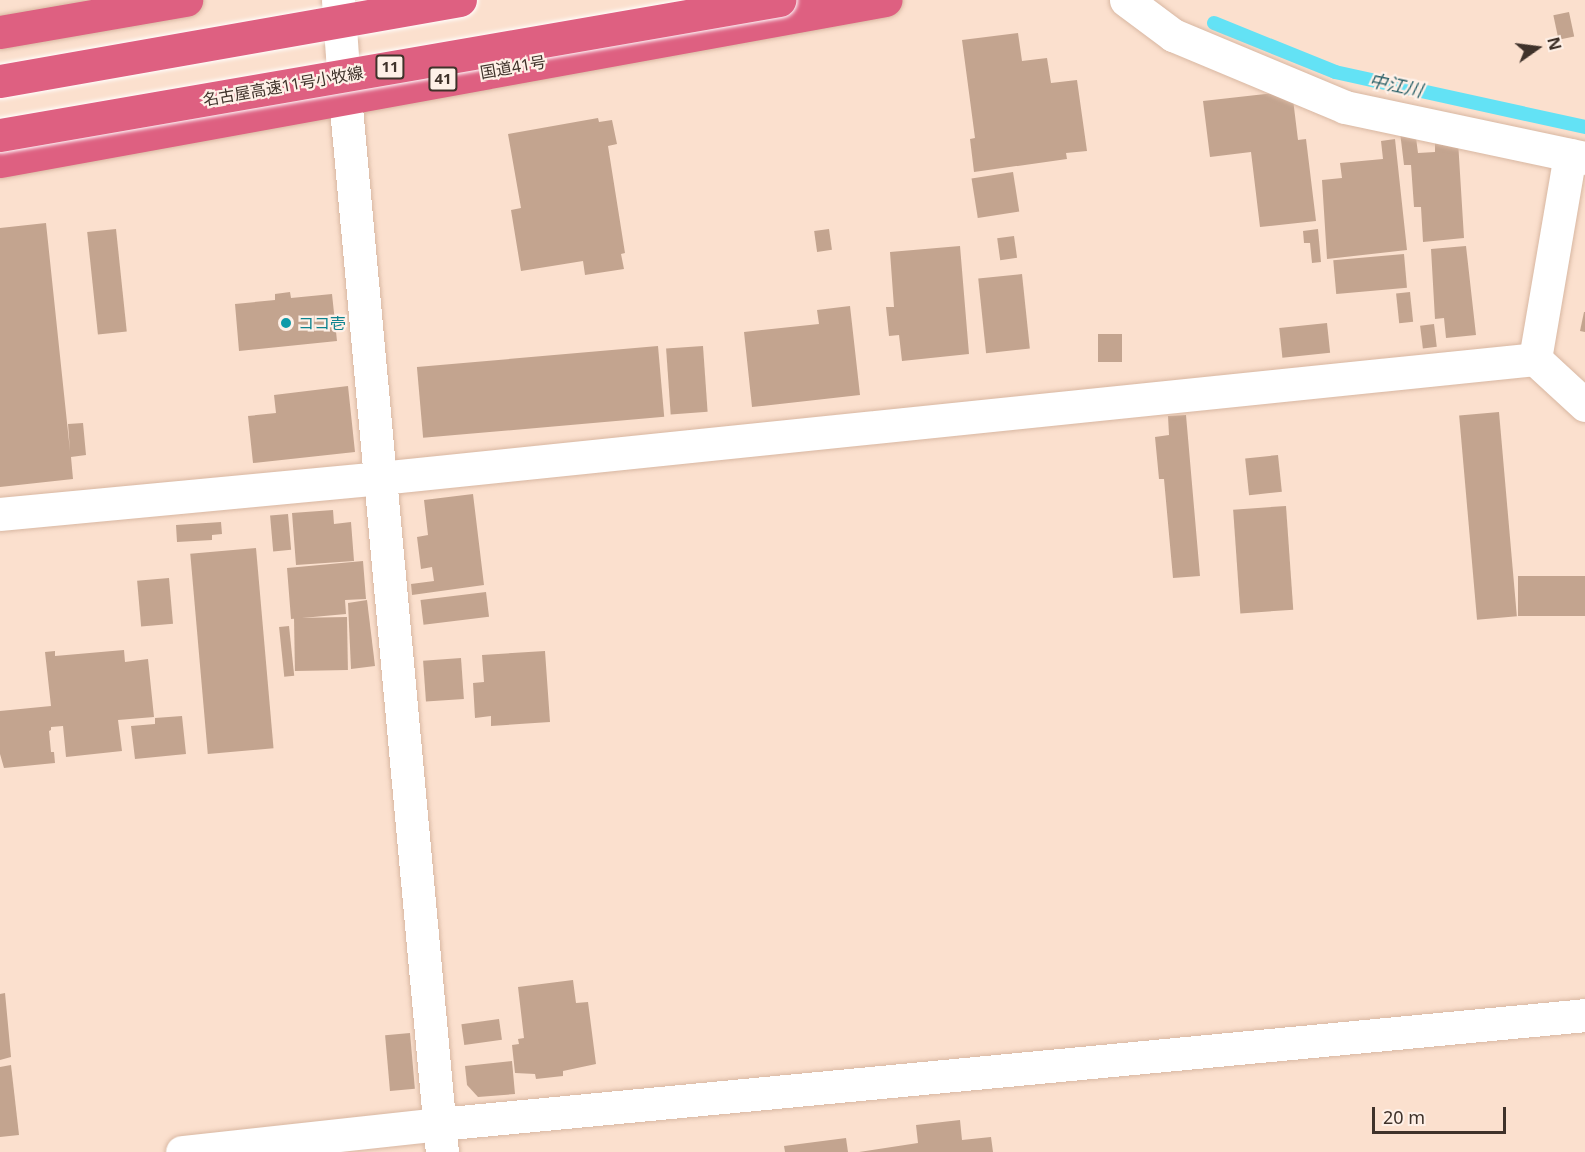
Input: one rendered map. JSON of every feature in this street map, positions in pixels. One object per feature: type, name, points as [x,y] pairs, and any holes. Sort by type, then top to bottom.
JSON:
[{"type":"highway","points":[[0,33],[186,0]]},
{"type":"highway","points":[[0,81],[460,0]]},
{"type":"highway","name":"名古屋高速11号小牧線","points":[[0,135],[780,0]]},
{"type":"highway","name":"国道41号","points":[[0,160],[885,0]]},
{"type":"street","points":[[338,0],[441,1138]]},
{"type":"street","points":[[1126,0],[1173,35],[1345,107],[1577,157],[1535,359]]},
{"type":"street","points":[[0,514],[380,478],[1535,359],[1585,405]]},
{"type":"street","points":[[182,1152],[441,1138],[1585,1015]]},
{"type":"building","points":[[1569,12],[1574,36],[1559,40],[1553,15]]},
{"type":"building","points":[[1018,33],[1022,61],[1047,58],[1051,83],[1077,80],[1087,151],[1066,153],[1067,159],[974,172],[970,139],[975,138],[962,40]]},
{"type":"building","points":[[1292,91],[1298,140],[1306,139],[1316,221],[1260,227],[1251,152],[1210,157],[1203,101]]},
{"type":"building","points":[[598,118],[599,122],[612,120],[617,144],[608,146],[625,253],[621,254],[624,269],[585,275],[583,261],[521,271],[511,210],[521,208],[508,134]]},
{"type":"building","points":[[1415,130],[1418,153],[1435,152],[1435,143],[1458,141],[1464,238],[1423,242],[1421,207],[1414,207],[1411,165],[1404,165],[1400,132]]},
{"type":"building","points":[[1395,139],[1407,250],[1327,259],[1322,180],[1342,178],[1340,163],[1383,159],[1381,141]]},
{"type":"building","points":[[1013,172],[1019,212],[978,218],[972,179]]},
{"type":"building","points":[[46,223],[70,451],[68,424],[83,423],[86,455],[71,457],[73,479],[0,487],[0,228]]},
{"type":"building","points":[[116,229],[127,331],[98,334],[87,232]]},
{"type":"building","points":[[829,229],[832,250],[817,252],[814,231]]},
{"type":"building","points":[[1318,229],[1321,262],[1312,263],[1310,243],[1304,243],[1303,231]]},
{"type":"building","points":[[1014,236],[1017,258],[1000,260],[997,238]]},
{"type":"building","points":[[960,246],[969,354],[902,361],[899,335],[889,336],[886,307],[894,307],[890,252]]},
{"type":"building","points":[[1466,246],[1476,335],[1446,338],[1444,318],[1435,319],[1431,249]]},
{"type":"building","points":[[1404,254],[1407,288],[1336,294],[1333,260]]},
{"type":"building","points":[[1022,274],[1030,349],[986,353],[978,279]]},
{"type":"building","name":"ココ壱","points":[[290,292],[291,298],[332,294],[337,341],[239,351],[235,304],[275,300],[275,294]]},
{"type":"building","points":[[1410,292],[1413,322],[1399,323],[1396,293]]},
{"type":"building","points":[[850,306],[860,395],[752,407],[744,332],[819,324],[817,310]]},
{"type":"building","points":[[1585,312],[1585,332],[1580,331]]},
{"type":"building","points":[[1327,323],[1330,353],[1282,358],[1279,328]]},
{"type":"building","points":[[1434,324],[1437,347],[1423,349],[1420,326]]},
{"type":"building","points":[[1098,334],[1122,334],[1122,362],[1098,362]]},
{"type":"building","points":[[658,346],[664,417],[423,438],[417,367]]},
{"type":"building","points":[[703,346],[708,412],[671,414],[666,349]]},
{"type":"building","points":[[348,386],[355,452],[253,463],[248,416],[276,413],[274,395]]},
{"type":"building","points":[[1499,412],[1517,616],[1477,620],[1459,415]]},
{"type":"building","points":[[1186,415],[1200,576],[1173,578],[1164,479],[1159,479],[1155,437],[1169,435],[1168,416]]},
{"type":"building","points":[[1278,455],[1282,492],[1249,495],[1245,458]]},
{"type":"building","points":[[473,494],[484,585],[412,595],[411,584],[434,581],[432,567],[421,569],[417,537],[428,535],[424,500]]},
{"type":"building","points":[[1286,506],[1293,610],[1240,613],[1233,510]]},
{"type":"building","points":[[333,510],[334,524],[351,522],[354,561],[296,565],[292,513]]},
{"type":"building","points":[[288,514],[291,550],[273,551],[270,516]]},
{"type":"building","points":[[221,522],[222,534],[212,535],[212,540],[177,542],[176,525]]},
{"type":"building","points":[[256,548],[274,748],[208,754],[190,554]]},
{"type":"building","points":[[363,561],[366,599],[345,600],[346,614],[291,619],[287,568]]},
{"type":"building","points":[[1518,576],[1585,576],[1585,616],[1518,616]]},
{"type":"building","points":[[169,578],[173,624],[141,627],[137,581]]},
{"type":"building","points":[[486,592],[489,617],[424,625],[420,600]]},
{"type":"building","points":[[367,600],[375,666],[351,669],[348,603]]},
{"type":"building","points":[[347,617],[348,670],[295,671],[294,618]]},
{"type":"building","points":[[289,626],[294,676],[284,677],[279,627]]},
{"type":"building","points":[[124,650],[125,662],[148,659],[154,717],[118,720],[122,751],[66,757],[63,726],[51,727],[49,731],[51,752],[54,752],[55,763],[4,768],[0,754],[0,711],[51,706],[45,652],[55,651],[55,656]]},
{"type":"building","points":[[545,651],[550,722],[491,726],[491,716],[475,718],[473,683],[484,682],[482,655]]},
{"type":"building","points":[[461,658],[464,699],[426,702],[423,661]]},
{"type":"building","points":[[182,716],[186,754],[135,759],[131,726],[155,724],[155,718]]},
{"type":"building","points":[[573,980],[576,1003],[588,1002],[596,1064],[563,1071],[563,1076],[536,1079],[535,1074],[515,1073],[512,1045],[519,1044],[518,1039],[524,1038],[518,987]]},
{"type":"building","points":[[5,993],[11,1057],[0,1060],[0,994]]},
{"type":"building","points":[[499,1019],[502,1040],[464,1045],[461,1024]]},
{"type":"building","points":[[410,1033],[415,1089],[390,1091],[385,1035]]},
{"type":"building","points":[[512,1061],[515,1094],[478,1097],[467,1085],[465,1066]]},
{"type":"building","points":[[11,1065],[19,1135],[0,1137],[0,1067]]},
{"type":"building","points":[[960,1120],[962,1140],[991,1137],[993,1152],[859,1152],[918,1143],[916,1125]]},
{"type":"building","points":[[846,1138],[848,1152],[785,1152],[784,1146]]},
{"type":"waterway","name":"中江川","points":[[1214,23],[1335,72],[1585,127]]},
{"type":"place","name":"ココ壱","points":[[286,323]]}]
